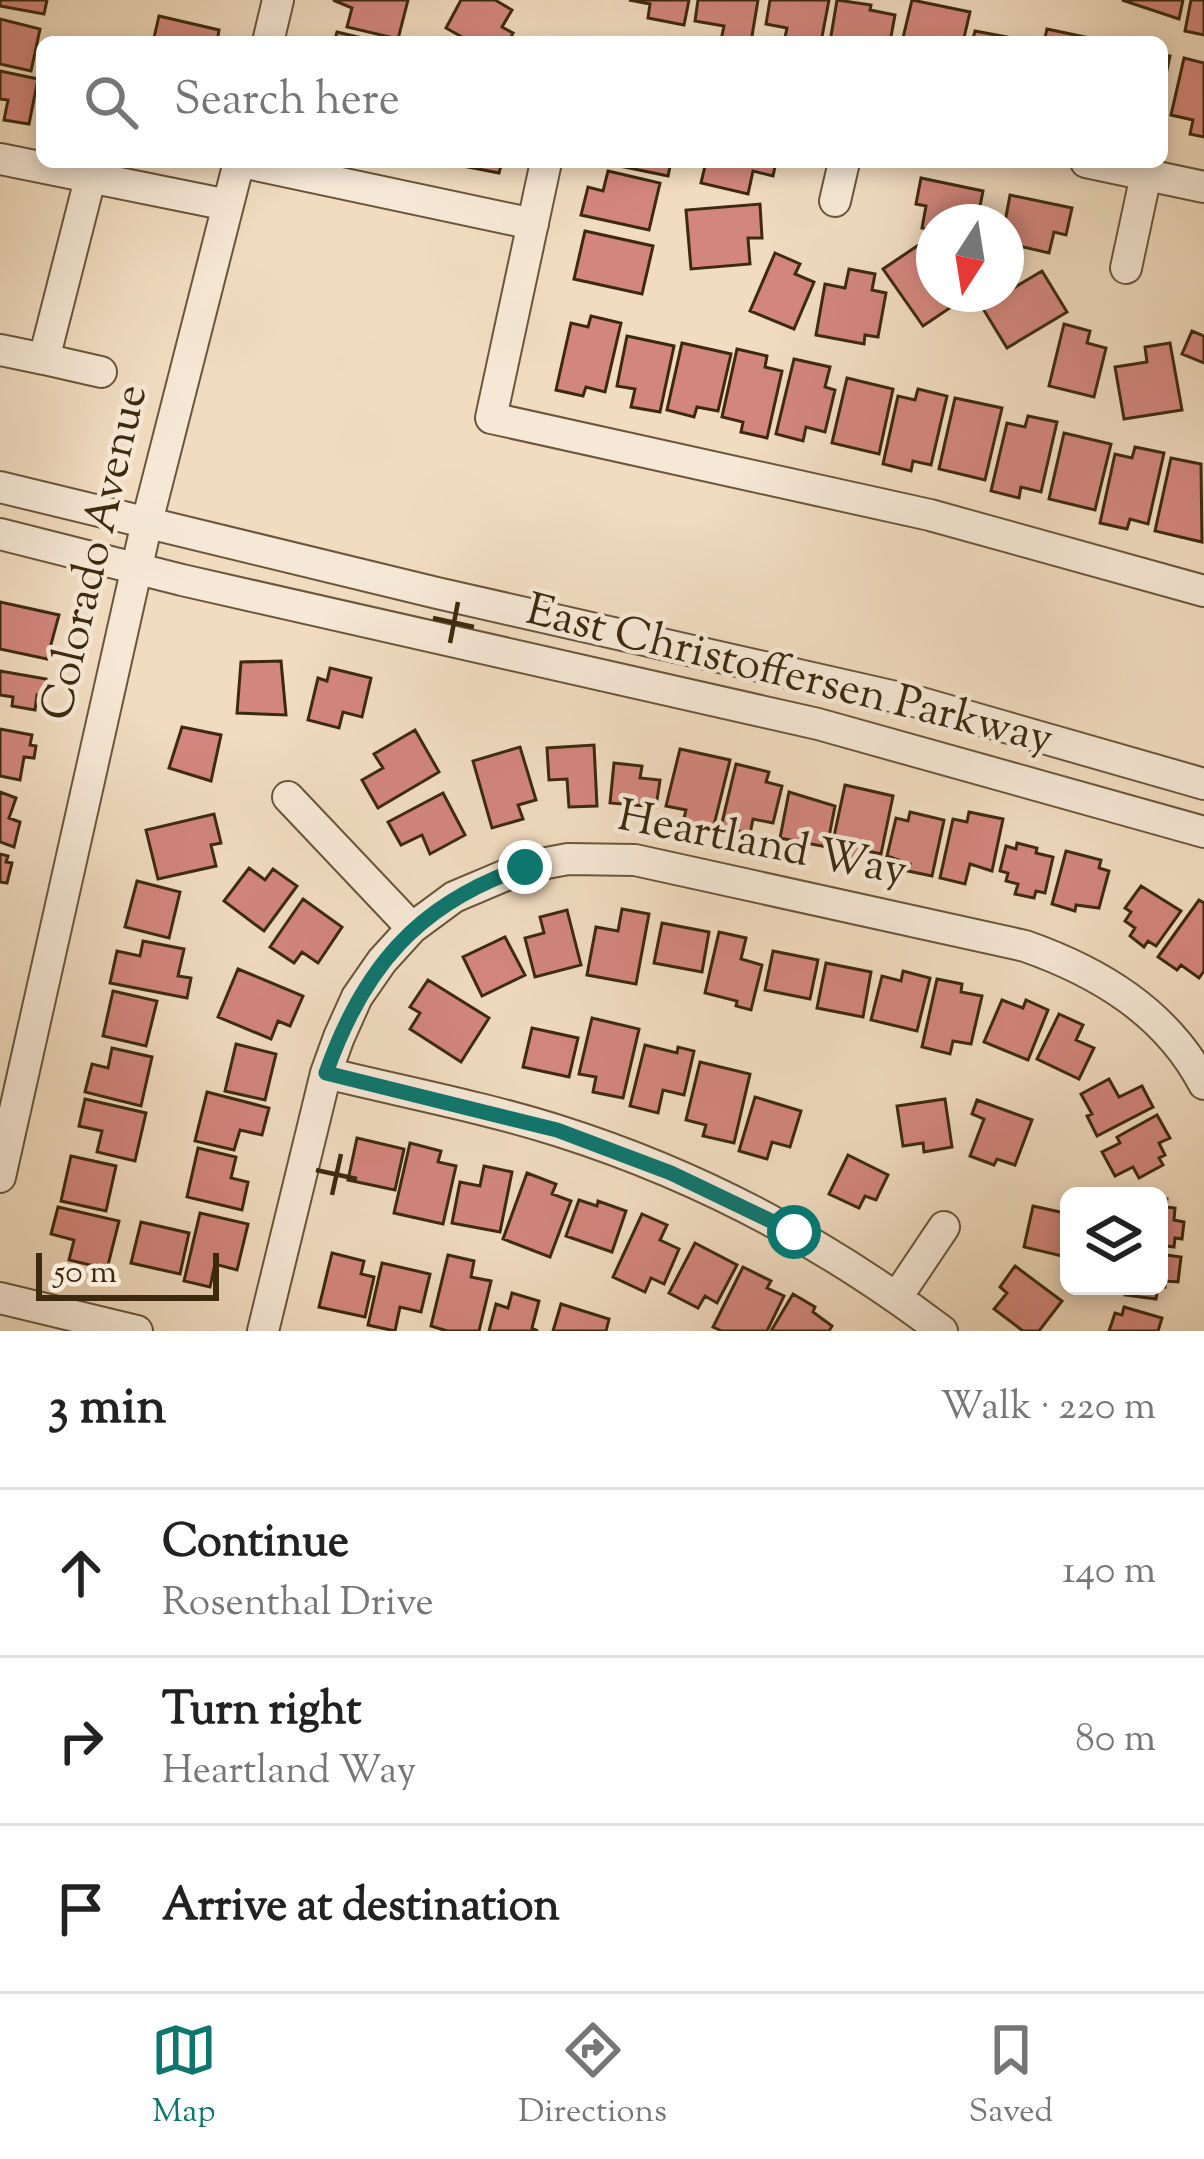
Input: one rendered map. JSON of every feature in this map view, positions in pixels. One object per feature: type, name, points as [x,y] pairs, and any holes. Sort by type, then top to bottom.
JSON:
[{"type":"street","points":[[269,36],[278,0]]},
{"type":"street","points":[[0,158],[36,166]]},
{"type":"street","points":[[43,168],[228,206]]},
{"type":"street","name":"Colorado Avenue","points":[[0,1177],[136,567],[238,168]]},
{"type":"street","points":[[268,168],[533,224]]},
{"type":"street","points":[[546,168],[491,418],[930,515],[1204,591]]},
{"type":"street","points":[[836,201],[843,168]]},
{"type":"street","points":[[1114,168],[1204,187]]},
{"type":"street","points":[[1126,268],[1146,175]]},
{"type":"street","points":[[44,359],[90,179]]},
{"type":"street","points":[[0,350],[101,372]]},
{"type":"street","name":"East Christoffersen Parkway","points":[[0,487],[437,593],[919,702],[1204,784]]},
{"type":"street","name":"East Christoffersen Parkway","points":[[0,534],[838,729],[1204,832]]},
{"type":"street","points":[[288,797],[412,928]]},
{"type":"street","name":"Heartland Way","points":[[263,1331],[326,1073],[357,997],[412,928],[454,898],[525,867],[568,859],[635,860],[1025,946],[1102,978],[1160,1024],[1204,1084]]},
{"type":"street","points":[[326,1073],[557,1130],[617,1151],[735,1201],[794,1232],[942,1331]]},
{"type":"street","points":[[897,1297],[944,1227]]},
{"type":"street","points":[[0,1298],[136,1331]]},
{"type":"building","points":[[0,0],[47,0],[44,14],[0,6]]},
{"type":"building","points":[[333,0],[408,0],[399,36],[347,27],[352,8]]},
{"type":"building","points":[[461,0],[495,0],[512,10],[502,27],[511,36],[460,36],[446,28]]},
{"type":"building","points":[[629,0],[689,0],[684,25],[648,18],[650,4]]},
{"type":"building","points":[[698,0],[758,0],[752,36],[722,36],[724,26],[695,21]]},
{"type":"building","points":[[770,0],[829,0],[822,36],[785,36],[787,28],[766,24]]},
{"type":"building","points":[[837,0],[871,5],[870,10],[895,15],[891,36],[831,36]]},
{"type":"building","points":[[912,0],[970,12],[964,36],[903,36]]},
{"type":"building","points":[[1122,0],[1183,0],[1179,19]]},
{"type":"building","points":[[1191,0],[1204,0],[1204,35],[1185,31]]},
{"type":"building","points":[[159,16],[219,30],[218,36],[154,36]]},
{"type":"building","points":[[0,19],[40,29],[31,71],[0,64]]},
{"type":"building","points":[[1047,29],[1080,36],[1045,36]]},
{"type":"building","points":[[1184,58],[1204,63],[1204,137],[1190,134],[1193,120],[1171,115]]},
{"type":"building","points":[[0,71],[36,79],[29,124],[4,120],[8,100],[0,99]]},
{"type":"building","points":[[629,168],[670,168],[668,176]]},
{"type":"building","points":[[705,168],[775,168],[773,176],[753,171],[748,194],[701,183]]},
{"type":"building","points":[[608,171],[660,183],[649,230],[581,215],[588,187],[603,191]]},
{"type":"building","points":[[921,178],[983,191],[980,204],[916,204]]},
{"type":"building","points":[[1010,195],[1072,208],[1066,235],[1054,232],[1049,253],[1024,247],[1024,204],[1008,204]]},
{"type":"building","points":[[760,204],[762,238],[748,238],[750,264],[691,269],[686,210]]},
{"type":"building","points":[[585,231],[653,246],[642,294],[574,279]]},
{"type":"building","points":[[916,247],[916,312],[944,312],[923,326],[883,269]]},
{"type":"building","points":[[775,253],[800,264],[795,274],[814,282],[794,329],[750,311]]},
{"type":"building","points":[[849,269],[875,274],[872,290],[886,293],[878,337],[865,335],[864,344],[816,335],[825,284],[845,288]]},
{"type":"building","points":[[1042,271],[1067,312],[1007,348],[985,312],[1024,312],[1024,282]]},
{"type":"building","points":[[591,316],[621,323],[605,392],[586,387],[583,396],[556,390],[571,323],[588,327]]},
{"type":"building","points":[[1064,324],[1090,331],[1087,343],[1106,348],[1094,397],[1049,386]]},
{"type":"building","points":[[1192,331],[1204,336],[1204,363],[1182,354]]},
{"type":"building","points":[[627,336],[674,346],[660,412],[631,407],[635,389],[617,386]]},
{"type":"building","points":[[682,343],[731,354],[718,411],[697,407],[694,417],[667,410]]},
{"type":"building","points":[[1170,343],[1182,410],[1124,419],[1115,367],[1147,362],[1145,347]]},
{"type":"building","points":[[737,349],[767,356],[765,367],[782,371],[767,438],[741,432],[743,422],[722,417]]},
{"type":"building","points":[[794,359],[830,367],[825,387],[835,390],[825,432],[806,427],[803,441],[776,434]]},
{"type":"building","points":[[847,378],[893,389],[879,454],[832,443]]},
{"type":"building","points":[[918,389],[947,396],[931,465],[913,461],[911,471],[883,464],[898,396],[915,400]]},
{"type":"building","points":[[955,398],[1002,408],[985,480],[939,469]]},
{"type":"building","points":[[1028,416],[1057,422],[1041,492],[1021,487],[1019,498],[991,491],[1007,423],[1025,427]]},
{"type":"building","points":[[1064,433],[1111,444],[1095,510],[1049,499]]},
{"type":"building","points":[[1135,447],[1164,453],[1148,524],[1130,519],[1127,529],[1100,523],[1115,454],[1132,458]]},
{"type":"building","points":[[1171,458],[1201,464],[1202,542],[1155,531]]},
{"type":"building","points":[[0,602],[59,615],[47,659],[0,649]]},
{"type":"building","points":[[281,661],[286,715],[237,713],[241,662]]},
{"type":"building","points":[[330,668],[371,678],[362,717],[343,712],[339,728],[308,720],[318,678],[327,681]]},
{"type":"building","points":[[0,671],[46,679],[44,696],[37,695],[35,710],[12,706],[13,697],[0,695]]},
{"type":"building","points":[[182,727],[221,735],[211,781],[169,768]]},
{"type":"building","points":[[0,729],[32,735],[34,758],[24,757],[20,780],[0,776]]},
{"type":"building","points":[[415,730],[439,772],[378,808],[362,780],[383,768],[374,754]]},
{"type":"building","points":[[594,745],[597,806],[569,807],[567,779],[549,780],[547,748]]},
{"type":"building","points":[[520,747],[536,800],[518,805],[523,819],[492,828],[473,761]]},
{"type":"building","points":[[680,749],[730,760],[713,829],[683,822],[686,810],[666,806]]},
{"type":"building","points":[[614,763],[642,766],[640,778],[660,780],[656,807],[610,803]]},
{"type":"building","points":[[736,764],[769,772],[766,782],[782,786],[773,823],[753,819],[750,834],[721,827]]},
{"type":"building","points":[[845,785],[893,796],[881,854],[863,850],[861,861],[830,855]]},
{"type":"building","points":[[0,792],[16,798],[9,818],[20,822],[14,847],[0,842]]},
{"type":"building","points":[[789,792],[835,806],[827,847],[780,838]]},
{"type":"building","points":[[443,793],[465,835],[430,854],[422,835],[401,845],[388,822]]},
{"type":"building","points":[[910,812],[944,820],[932,876],[908,871],[910,864],[887,856],[896,818],[908,821]]},
{"type":"building","points":[[969,812],[1003,819],[992,871],[970,864],[965,884],[940,878],[953,819],[967,822]]},
{"type":"building","points":[[214,814],[221,843],[211,845],[216,866],[158,879],[146,830]]},
{"type":"building","points":[[1017,843],[1053,857],[1045,893],[1036,891],[1034,898],[1015,894],[1018,884],[1006,881],[1008,873],[1000,871],[1006,846],[1016,849]]},
{"type":"building","points":[[1066,851],[1101,860],[1099,868],[1109,871],[1099,908],[1076,905],[1075,911],[1052,904]]},
{"type":"building","points":[[0,854],[12,863],[7,883],[0,882]]},
{"type":"building","points":[[249,868],[265,880],[273,869],[297,886],[264,931],[224,901]]},
{"type":"building","points":[[137,881],[180,892],[169,938],[125,927]]},
{"type":"building","points":[[1141,886],[1181,911],[1156,946],[1148,941],[1144,947],[1130,936],[1135,928],[1125,921],[1131,912],[1125,908]]},
{"type":"building","points":[[303,899],[342,927],[318,963],[302,952],[294,963],[270,947]]},
{"type":"building","points":[[1199,900],[1204,903],[1204,971],[1199,978],[1158,957]]},
{"type":"building","points":[[622,909],[649,914],[636,984],[587,975],[596,927],[618,931]]},
{"type":"building","points":[[567,910],[581,965],[535,977],[525,938],[544,933],[540,917]]},
{"type":"building","points":[[662,923],[709,932],[702,972],[654,963]]},
{"type":"building","points":[[719,932],[746,938],[741,959],[762,965],[751,1010],[705,993]]},
{"type":"building","points":[[505,937],[525,975],[482,996],[463,957]]},
{"type":"building","points":[[143,941],[184,949],[178,976],[191,978],[187,998],[110,983],[117,951],[140,956]]},
{"type":"building","points":[[773,951],[818,960],[810,999],[765,990]]},
{"type":"building","points":[[826,963],[871,972],[863,1017],[817,1008]]},
{"type":"building","points":[[238,969],[303,996],[290,1026],[278,1021],[271,1039],[218,1017]]},
{"type":"building","points":[[903,971],[930,978],[917,1031],[871,1020],[882,976],[901,981]]},
{"type":"building","points":[[937,979],[962,984],[961,992],[982,996],[971,1044],[953,1041],[950,1054],[922,1047]]},
{"type":"building","points":[[428,980],[489,1018],[461,1062],[410,1029],[420,1013],[410,1007]]},
{"type":"building","points":[[113,991],[157,1001],[146,1046],[103,1036]]},
{"type":"building","points":[[1002,1000],[1023,1008],[1026,1000],[1048,1010],[1028,1060],[984,1042]]},
{"type":"building","points":[[1059,1014],[1083,1025],[1076,1040],[1094,1048],[1079,1079],[1037,1059]]},
{"type":"building","points":[[592,1018],[639,1029],[623,1098],[593,1092],[596,1077],[579,1074]]},
{"type":"building","points":[[532,1028],[578,1038],[569,1077],[523,1067]]},
{"type":"building","points":[[236,1044],[276,1054],[265,1100],[225,1091]]},
{"type":"building","points":[[645,1045],[677,1053],[678,1047],[694,1051],[684,1095],[663,1090],[658,1113],[630,1106]]},
{"type":"building","points":[[112,1048],[152,1057],[141,1106],[85,1092],[92,1064],[108,1068]]},
{"type":"building","points":[[700,1062],[750,1074],[734,1143],[703,1136],[706,1125],[686,1120]]},
{"type":"building","points":[[1109,1079],[1119,1097],[1142,1086],[1153,1107],[1097,1136],[1081,1094]]},
{"type":"building","points":[[207,1092],[269,1108],[262,1135],[240,1130],[234,1150],[195,1141]]},
{"type":"building","points":[[755,1097],[801,1111],[790,1147],[772,1142],[767,1159],[739,1151]]},
{"type":"building","points":[[85,1099],[146,1113],[135,1161],[97,1152],[102,1131],[79,1126]]},
{"type":"building","points":[[945,1099],[952,1147],[924,1152],[923,1143],[903,1146],[897,1106]]},
{"type":"building","points":[[977,1100],[1032,1120],[1015,1165],[997,1159],[994,1165],[970,1156],[984,1119],[972,1114]]},
{"type":"building","points":[[1157,1115],[1170,1138],[1159,1143],[1165,1155],[1159,1158],[1163,1165],[1139,1178],[1133,1167],[1115,1176],[1102,1152],[1120,1143],[1117,1137]]},
{"type":"building","points":[[357,1138],[404,1149],[395,1190],[348,1180]]},
{"type":"building","points":[[410,1143],[441,1151],[438,1162],[456,1166],[443,1224],[394,1213]]},
{"type":"building","points":[[198,1148],[236,1157],[231,1178],[248,1182],[242,1210],[187,1197]]},
{"type":"building","points":[[848,1155],[888,1175],[876,1200],[865,1196],[859,1208],[829,1194]]},
{"type":"building","points":[[71,1156],[116,1166],[106,1211],[61,1201]]},
{"type":"building","points":[[484,1166],[512,1172],[500,1232],[452,1223],[460,1182],[480,1186]]},
{"type":"building","points":[[527,1173],[556,1184],[552,1194],[571,1201],[550,1257],[503,1239]]},
{"type":"building","points":[[579,1200],[626,1211],[612,1252],[566,1236]]},
{"type":"building","points":[[1033,1206],[1060,1212],[1060,1256],[1024,1247]]},
{"type":"building","points":[[58,1207],[119,1221],[107,1269],[69,1260],[74,1240],[51,1234]]},
{"type":"building","points":[[1168,1207],[1175,1208],[1174,1220],[1184,1222],[1182,1239],[1175,1238],[1174,1247],[1168,1246]]},
{"type":"building","points":[[200,1213],[248,1224],[237,1270],[215,1264],[210,1287],[184,1281]]},
{"type":"building","points":[[642,1214],[667,1225],[660,1240],[679,1249],[664,1284],[651,1278],[645,1292],[613,1277]]},
{"type":"building","points":[[141,1222],[189,1233],[180,1274],[131,1263]]},
{"type":"building","points":[[695,1243],[737,1265],[717,1303],[705,1296],[698,1308],[669,1293]]},
{"type":"building","points":[[332,1253],[364,1261],[361,1274],[374,1277],[365,1317],[319,1307]]},
{"type":"building","points":[[448,1255],[474,1261],[471,1277],[491,1281],[479,1331],[431,1326]]},
{"type":"building","points":[[1168,1255],[1181,1257],[1178,1282],[1168,1281]]},
{"type":"building","points":[[382,1263],[430,1274],[421,1312],[400,1307],[395,1331],[368,1325]]},
{"type":"building","points":[[1015,1266],[1062,1301],[1039,1331],[1023,1331],[994,1309],[1007,1293],[1000,1287]]},
{"type":"building","points":[[743,1267],[771,1281],[767,1288],[784,1296],[767,1331],[713,1327]]},
{"type":"building","points":[[512,1293],[539,1301],[532,1328],[538,1331],[489,1331],[496,1304],[508,1308]]},
{"type":"building","points":[[793,1294],[815,1307],[813,1312],[832,1326],[829,1331],[771,1331]]},
{"type":"building","points":[[561,1304],[609,1319],[606,1331],[553,1331]]},
{"type":"building","points":[[1124,1307],[1162,1318],[1158,1331],[1109,1331],[1115,1313],[1122,1315]]},
{"type":"route","points":[[525,867],[454,898],[412,928],[357,997],[326,1073],[557,1130],[671,1173],[794,1232]]}]
